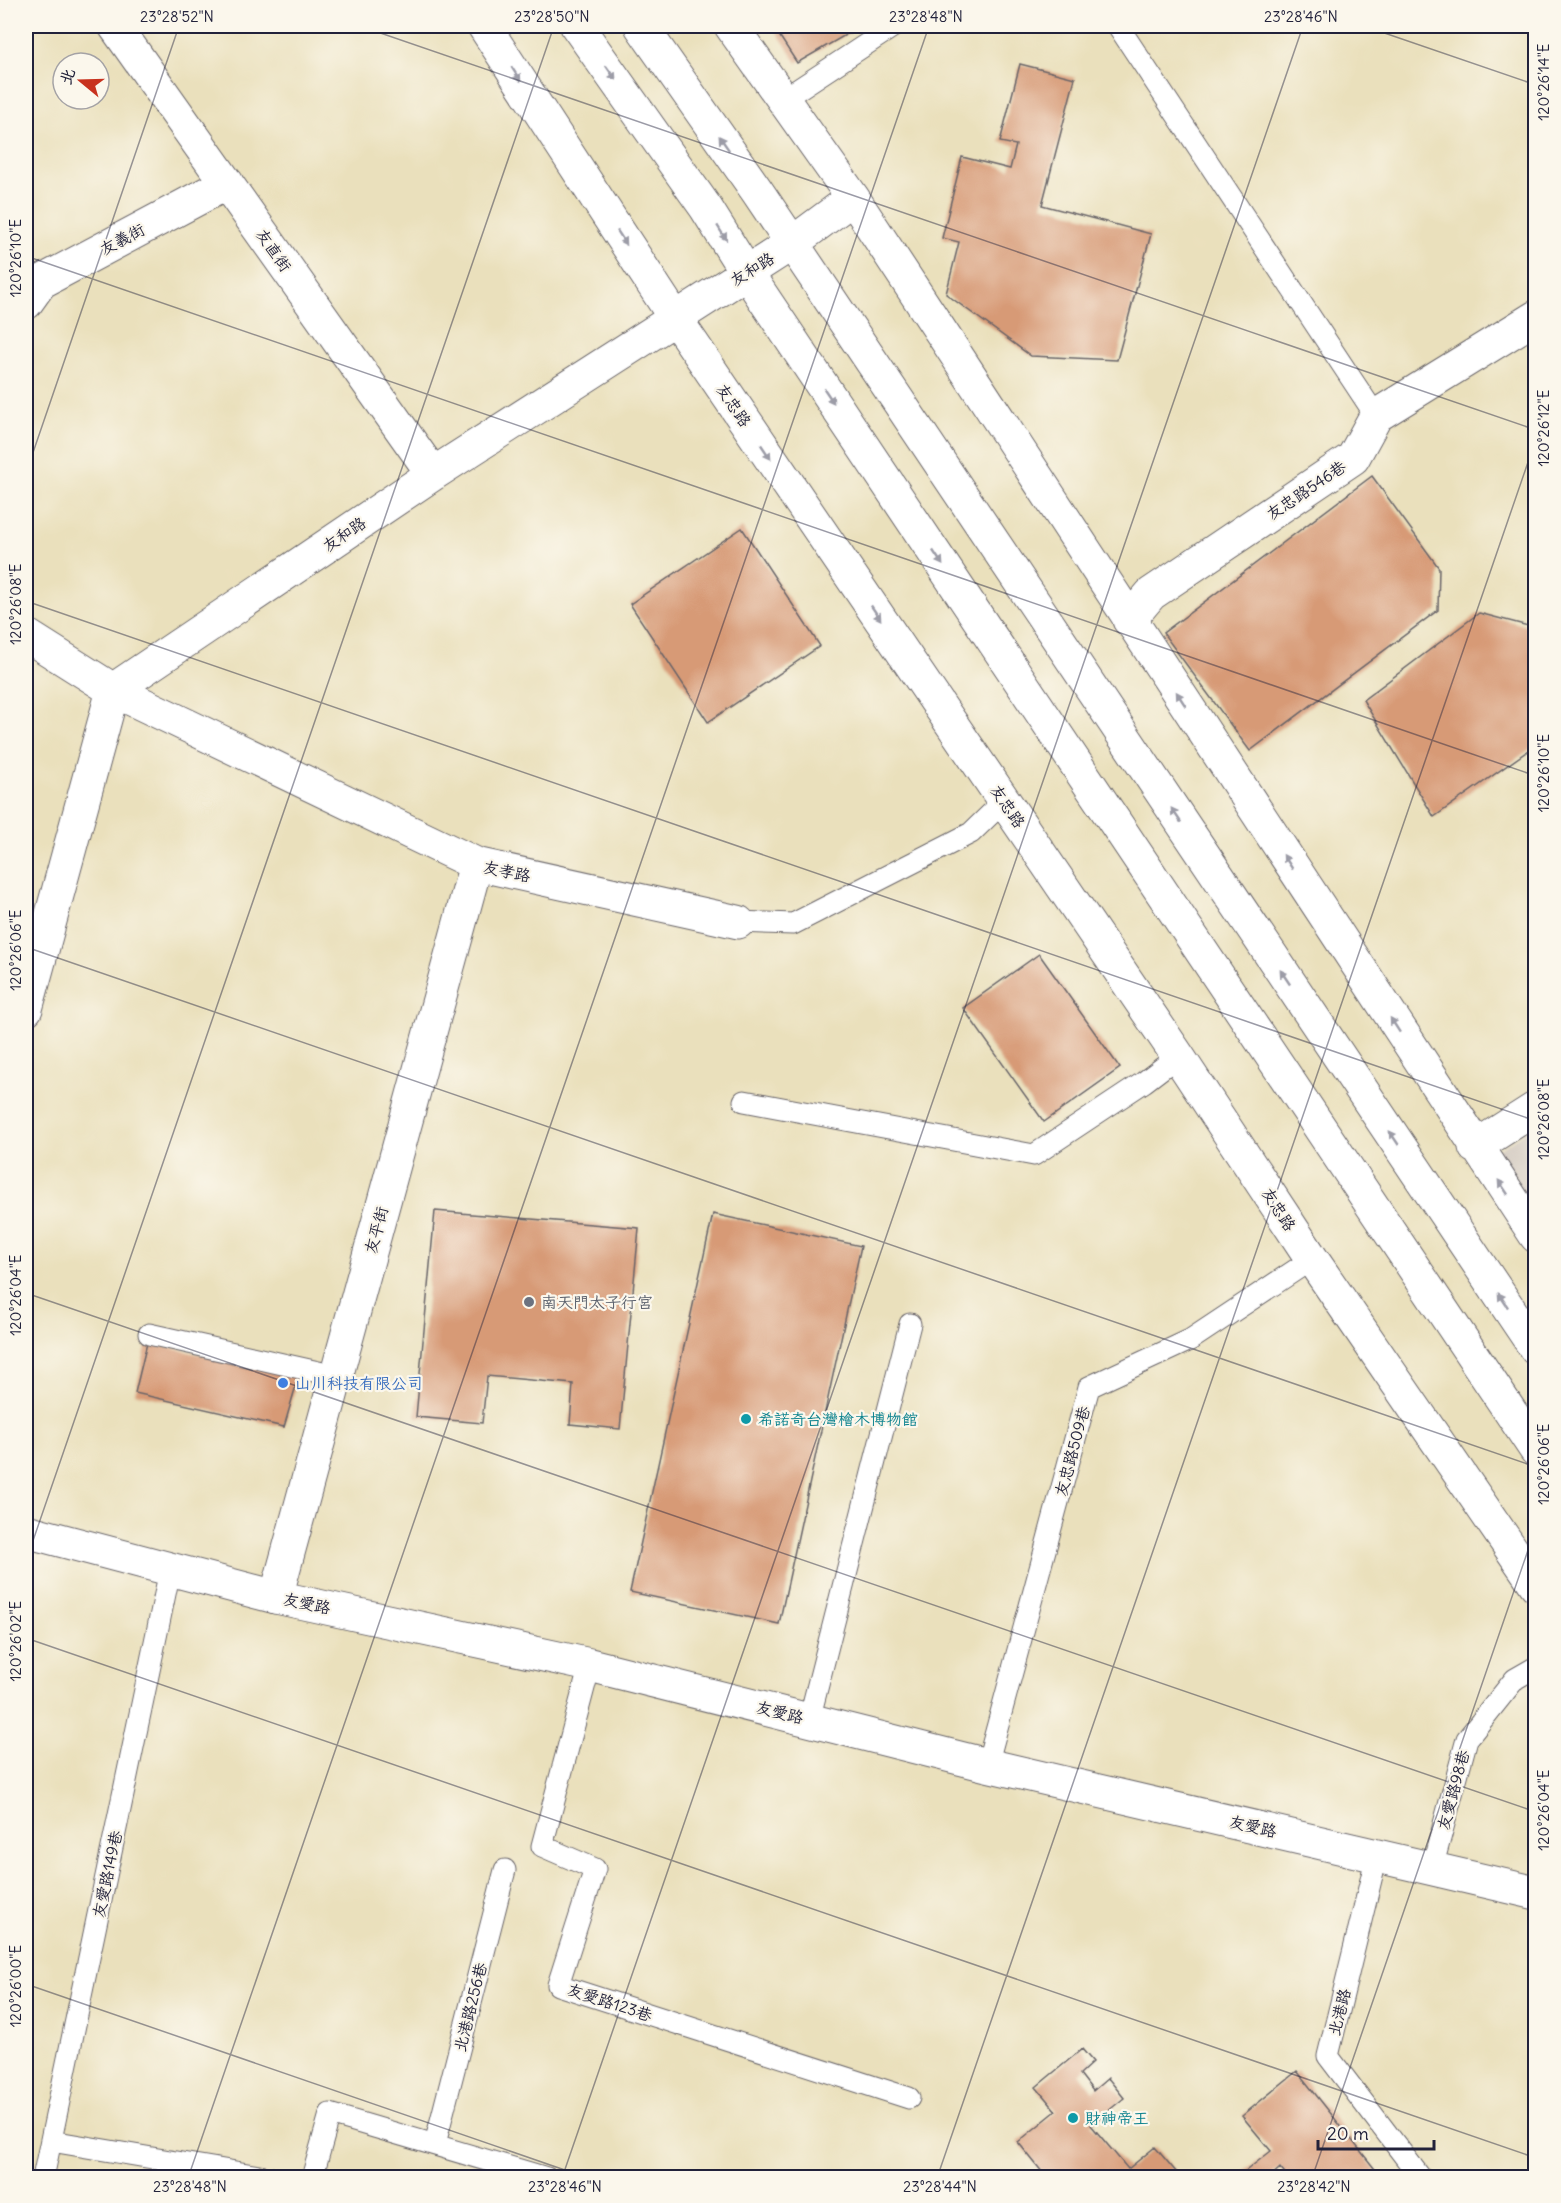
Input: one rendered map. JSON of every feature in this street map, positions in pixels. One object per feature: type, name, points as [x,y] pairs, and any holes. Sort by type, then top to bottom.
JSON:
[{"type":"street","name":"友直街","points":[[115,26],[433,474]]},
{"type":"street","name":"友忠路","points":[[484,26],[675,318],[1178,1056],[1312,1260],[1536,1585]]},
{"type":"street","points":[[577,26],[706,208],[746,272],[1536,1450]]},
{"type":"street","points":[[641,26],[757,191],[1536,1349]]},
{"type":"street","points":[[731,26],[853,198],[1475,1147],[1536,1236]]},
{"type":"street","name":"友義街","points":[[26,303],[41,282],[227,183]]},
{"type":"street","name":"友和路","points":[[113,690],[433,474],[791,244],[853,198]]},
{"type":"street","name":"友忠路546巷","points":[[1129,620],[1151,594],[1353,458],[1376,416],[1536,317]]},
{"type":"street","name":"友孝路","points":[[26,635],[113,690],[476,864],[738,922]]},
{"type":"street","points":[[26,1009],[113,690]]},
{"type":"street","name":"友平街","points":[[276,1597],[476,864]]},
{"type":"street","points":[[1475,1147],[1536,1108]]},
{"type":"street","name":"友愛路","points":[[26,1531],[276,1597],[590,1665],[987,1765],[1536,1893]]},
{"type":"lane","points":[[782,100],[894,26]]},
{"type":"lane","points":[[1118,26],[1376,416]]},
{"type":"lane","name":"友孝路","points":[[738,922],[793,924],[971,833],[1004,801]]},
{"type":"lane","points":[[744,1101],[1034,1155],[1144,1082],[1178,1056]]},
{"type":"lane","name":"友忠路509巷","points":[[987,1765],[1089,1387],[1190,1340],[1312,1260]]},
{"type":"lane","points":[[809,1719],[910,1324]]},
{"type":"lane","points":[[149,1334],[336,1376]]},
{"type":"lane","name":"友愛路149巷","points":[[43,2178],[170,1570]]},
{"type":"lane","name":"友愛路123巷","points":[[590,1665],[542,1846],[595,1869],[558,1985],[909,2098]]},
{"type":"lane","name":"友愛路98巷","points":[[1432,1869],[1467,1739],[1515,1679],[1536,1667]]},
{"type":"lane","name":"北港路","points":[[1377,1855],[1328,2056],[1421,2178]]},
{"type":"lane","name":"北港路256巷","points":[[435,2144],[505,1870]]},
{"type":"lane","points":[[312,2178],[330,2114],[547,2178]]},
{"type":"lane","points":[[51,2141],[271,2178]]},
{"type":"shaded area","points":[[1535,1125],[1535,1218],[1493,1153]]},
{"type":"building","points":[[773,26],[861,26],[797,63]]},
{"type":"building","points":[[1020,64],[1075,78],[1042,205],[1151,234],[1117,360],[1031,356],[946,294],[959,242],[942,238],[962,157],[1010,169],[1016,145],[1000,142]]},
{"type":"building","points":[[1372,476],[1439,568],[1438,610],[1250,751],[1163,633]]},
{"type":"building","points":[[742,528],[820,646],[708,722],[630,604]]},
{"type":"building","points":[[1479,613],[1536,628],[1536,745],[1434,817],[1363,700]]},
{"type":"building","points":[[1039,954],[1120,1068],[1044,1122],[963,1008]]},
{"type":"building","name":"南天門太子行宮","points":[[435,1211],[639,1228],[620,1429],[570,1424],[573,1384],[487,1376],[482,1423],[416,1417]]},
{"type":"building","name":"希諾奇台灣檜木博物館","points":[[713,1214],[861,1246],[779,1624],[630,1592]]},
{"type":"building","points":[[147,1343],[299,1375],[284,1427],[135,1393]]},
{"type":"building","name":"財神帝王","points":[[1082,2049],[1093,2062],[1080,2074],[1093,2091],[1108,2078],[1124,2098],[1091,2125],[1128,2169],[1155,2147],[1177,2173],[1171,2178],[1047,2178],[1018,2142],[1056,2111],[1036,2087]]},
{"type":"building","points":[[1297,2071],[1382,2178],[1288,2178],[1280,2168],[1269,2178],[1247,2178],[1243,2173],[1271,2151],[1242,2116]]},
{"type":"place","name":"南天門太子行宮","points":[[529,1302]]},
{"type":"place","name":"山川科技有限公司","points":[[283,1383]]},
{"type":"place","name":"希諾奇台灣檜木博物館","points":[[746,1419]]},
{"type":"place","name":"財神帝王","points":[[1073,2118]]}]
